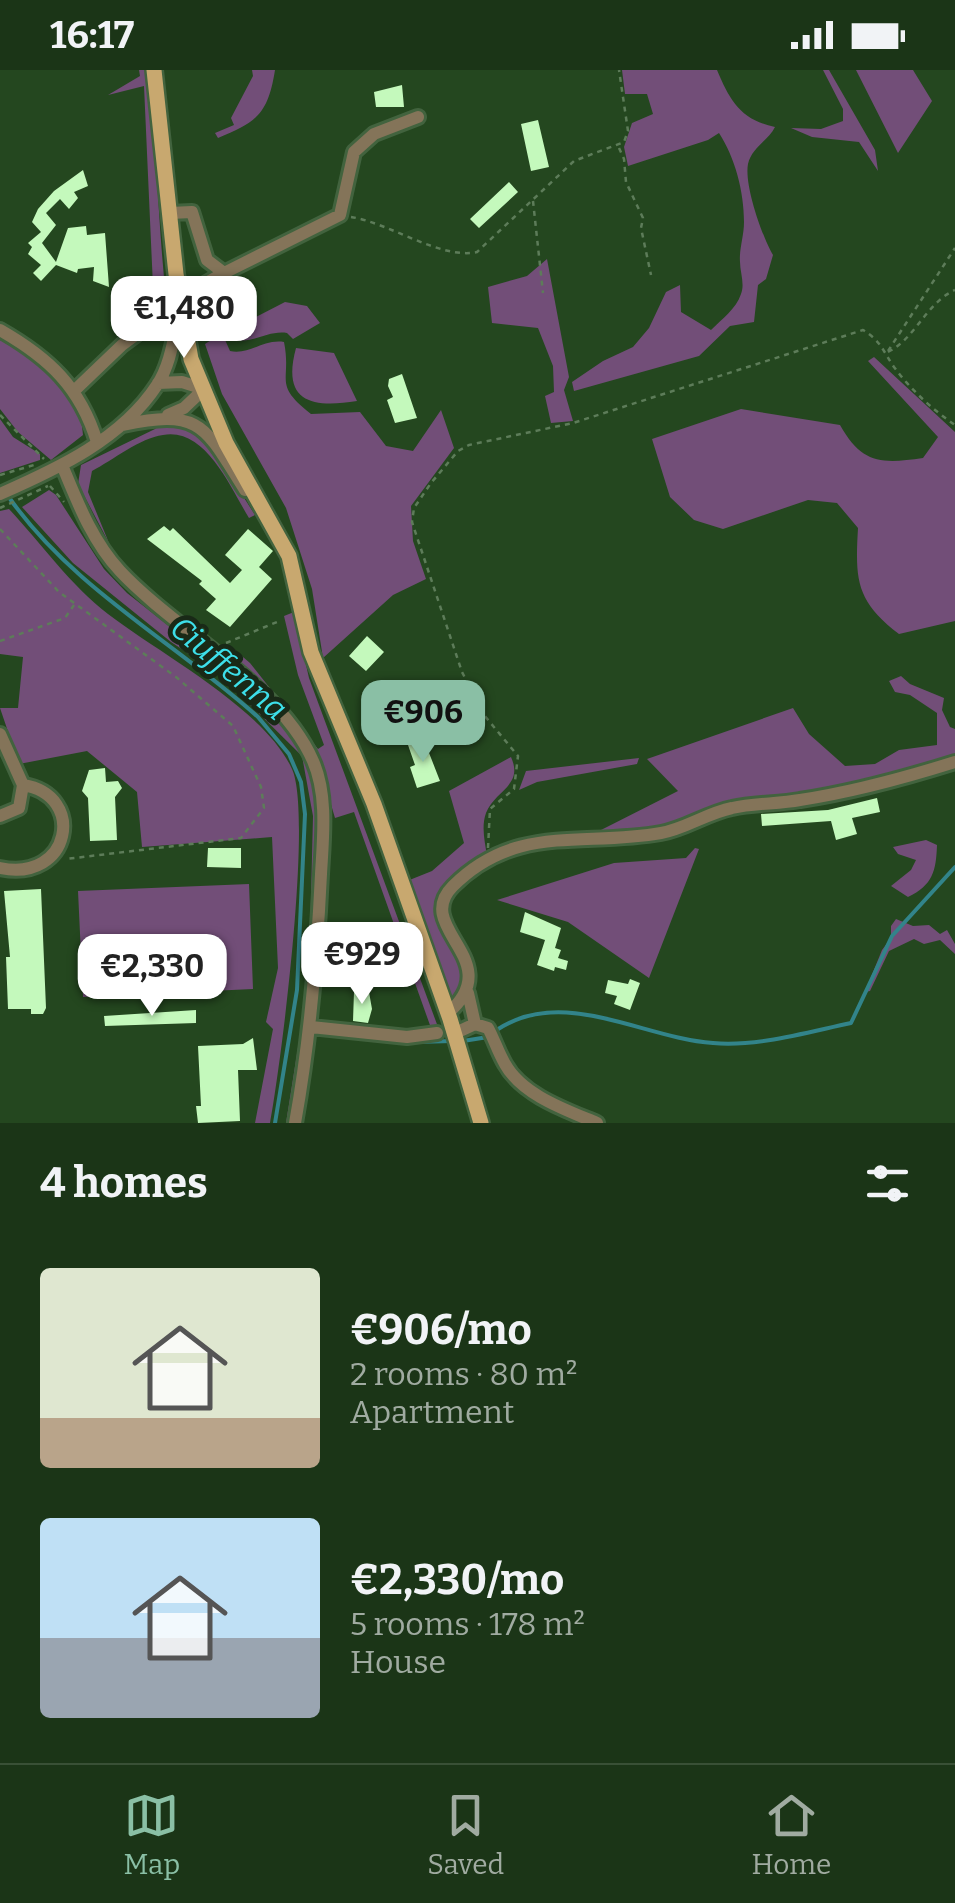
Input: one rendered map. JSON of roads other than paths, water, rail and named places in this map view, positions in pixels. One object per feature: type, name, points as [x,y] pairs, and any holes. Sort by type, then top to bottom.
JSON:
[{"type":"main road","points":[[154,70],[181,305],[191,359],[226,442],[288,556],[312,652],[374,804],[448,1013],[481,1123]]},
{"type":"street","points":[[194,290],[340,215],[354,152],[374,134],[418,117]]},
{"type":"street","points":[[170,213],[192,212],[207,260],[224,273]]},
{"type":"street","points":[[123,426],[158,383],[181,305]]},
{"type":"street","points":[[75,390],[164,314]]},
{"type":"street","points":[[0,330],[46,358],[75,390],[97,442]]},
{"type":"street","points":[[0,494],[46,475],[123,426],[184,408],[204,389],[182,382],[158,383]]},
{"type":"street","points":[[166,416],[196,423],[215,442],[261,516],[278,534]]},
{"type":"street","points":[[46,475],[82,512],[107,556],[138,588],[276,708],[313,760],[322,792],[320,899],[311,1027],[295,1123]]},
{"type":"street","points":[[0,734],[23,785],[21,805],[0,816]]},
{"type":"street","points":[[597,1123],[555,1105],[525,1086],[506,1067],[488,1028],[468,1027],[466,962],[447,928],[443,903],[454,886],[509,848],[537,841],[665,833],[731,808],[858,790],[955,762]]},
{"type":"street","points":[[0,868],[30,871],[59,848],[64,830],[61,812],[50,798],[23,785]]},
{"type":"street","points":[[448,1013],[468,993]]},
{"type":"street","points":[[311,1027],[408,1036],[437,1033]]},
{"type":"waterway","name":"Ciuffenna","points":[[8,496],[34,529],[94,587],[258,717],[289,754],[301,782],[305,814],[297,990],[275,1123]]},
{"type":"waterway","points":[[495,1031],[521,1018],[575,1013],[686,1039],[730,1044],[851,1023],[892,936],[955,867]]},
{"type":"waterway","points":[[463,1041],[488,1037]]},
{"type":"waterway","points":[[413,1042],[453,1041]]}]
